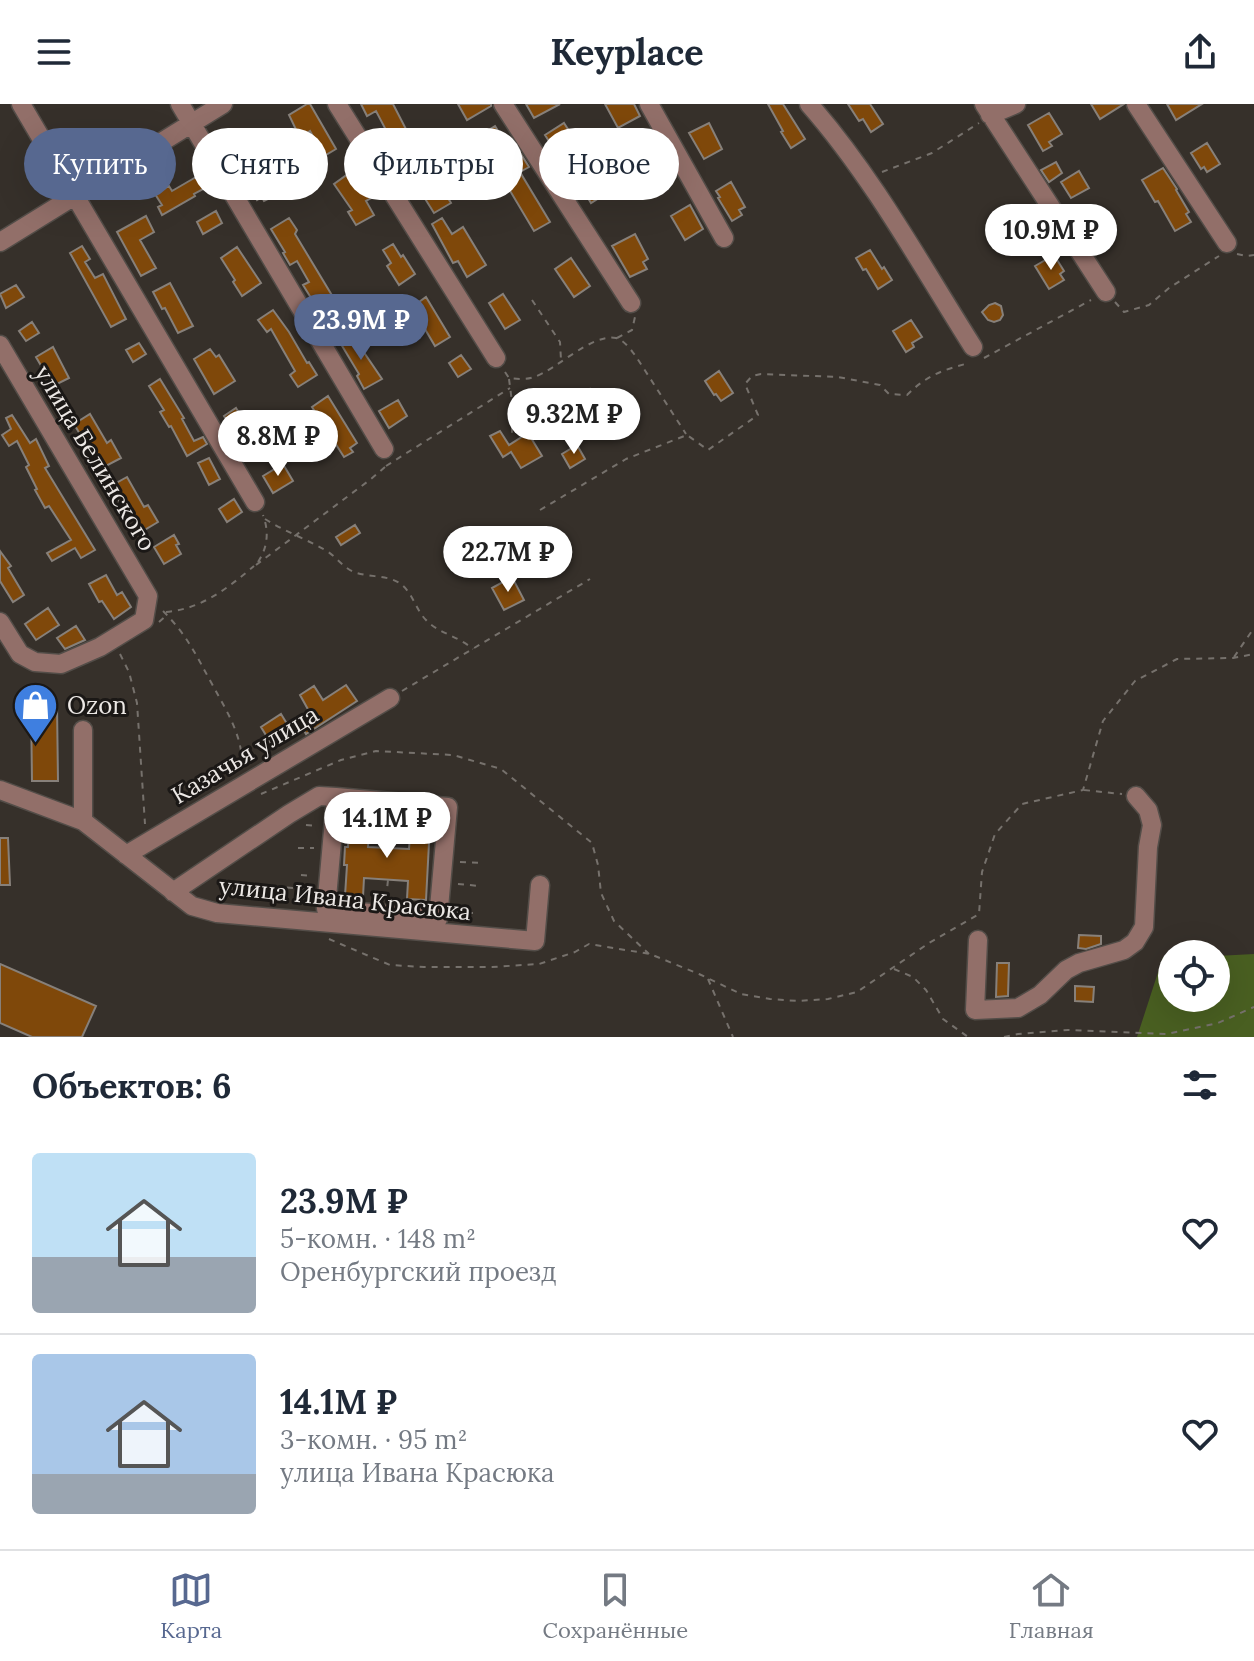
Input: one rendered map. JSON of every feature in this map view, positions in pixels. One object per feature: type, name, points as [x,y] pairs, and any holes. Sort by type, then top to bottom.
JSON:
[{"type":"street","points":[[21,104],[35,128]]},
{"type":"street","points":[[180,104],[385,458]]},
{"type":"street","points":[[176,133],[223,104]]},
{"type":"street","points":[[337,104],[496,358]]},
{"type":"street","points":[[503,104],[631,303]]},
{"type":"street","points":[[649,104],[724,238]]},
{"type":"street","points":[[809,104],[831,128],[865,177],[970,355]]},
{"type":"street","points":[[1016,104],[987,109],[1106,292]]},
{"type":"street","points":[[1136,104],[1227,243]]},
{"type":"street","points":[[0,242],[69,200]]},
{"type":"street","points":[[78,200],[255,502]]},
{"type":"street","name":"улица Белинского","points":[[0,345],[148,596]]},
{"type":"street","points":[[0,622],[20,654],[35,662],[61,664],[100,647],[144,620],[148,596]]},
{"type":"street","name":"Казачья улица","points":[[126,855],[390,698]]},
{"type":"street","points":[[83,730],[83,821]]},
{"type":"street","name":"улица Ивана Красюка","points":[[0,790],[83,821],[192,906],[217,913],[535,941],[540,885]]},
{"type":"street","points":[[173,892],[319,796],[336,797],[448,807],[438,919],[326,909],[336,797]]},
{"type":"street","points":[[978,940],[975,1010],[1018,1008],[1040,995],[1066,970],[1124,950],[1135,942],[1144,927],[1152,825],[1148,810],[1136,796]]},
{"type":"path","points":[[865,177],[932,153],[987,109]]},
{"type":"path","points":[[616,338],[635,355],[687,435],[708,450],[758,415],[745,384],[752,376],[838,377],[880,385],[889,394],[907,395],[936,372],[970,355],[982,359],[1106,292],[1124,312],[1149,305],[1169,288],[1218,258],[1227,243]]},
{"type":"path","points":[[532,300],[560,342],[561,361]]},
{"type":"path","points":[[509,378],[527,380],[538,376],[591,344],[616,338],[632,330],[635,317],[631,303]]},
{"type":"path","points":[[496,358],[509,378],[512,434]]},
{"type":"path","points":[[153,626],[166,614],[190,608],[218,595],[335,507],[385,458],[510,388]]},
{"type":"path","points":[[540,510],[626,459],[687,435]]},
{"type":"path","points":[[255,502],[265,519],[267,542],[256,565]]},
{"type":"path","points":[[265,519],[329,552],[340,564],[354,572],[389,578],[402,585],[433,627],[462,639],[473,649]]},
{"type":"path","points":[[390,698],[590,579]]},
{"type":"path","points":[[148,596],[190,641],[226,709],[237,733],[243,758],[242,785]]},
{"type":"path","points":[[1233,658],[1254,628]]},
{"type":"path","points":[[118,649],[129,672],[137,703],[146,843]]},
{"type":"path","points":[[1083,790],[1103,721],[1135,681],[1177,659],[1233,658],[1254,654]]},
{"type":"path","points":[[326,938],[390,965],[424,967],[539,964],[589,944],[650,954],[741,994],[798,1001],[828,999],[857,992],[929,943],[979,914],[982,872],[995,834],[1022,804],[1083,790],[1136,796]]},
{"type":"path","points":[[298,848],[331,849]]},
{"type":"path","points":[[443,860],[483,863]]},
{"type":"path","points":[[385,914],[388,880]]},
{"type":"path","points":[[441,883],[480,886]]},
{"type":"path","points":[[263,886],[328,891]]},
{"type":"path","points":[[439,911],[473,913]]},
{"type":"path","points":[[893,969],[913,977],[926,990],[943,1019],[968,1037]]},
{"type":"path","points":[[707,978],[733,1037]]},
{"type":"path","points":[[1004,1037],[1068,1030],[1167,1034],[1218,1023],[1254,1007]]},
{"type":"green space","points":[[1254,954],[1254,1037],[1137,1037],[1158,972],[1158,1012],[1230,1012],[1230,955]]},
{"type":"building","points":[[310,104],[324,128],[295,128],[289,115]]},
{"type":"building","points":[[361,104],[393,104],[405,128],[385,128],[376,111],[367,116]]},
{"type":"building","points":[[458,104],[491,104],[491,106],[467,120]]},
{"type":"building","points":[[526,104],[560,104],[534,118]]},
{"type":"building","points":[[605,104],[634,104],[640,116],[618,128]]},
{"type":"building","points":[[768,104],[783,104],[805,139],[791,148]]},
{"type":"building","points":[[848,104],[870,104],[883,124],[871,132]]},
{"type":"building","points":[[1091,104],[1124,104],[1100,119]]},
{"type":"building","points":[[1167,104],[1202,104],[1176,120]]},
{"type":"building","points":[[1049,113],[1062,134],[1049,142],[1052,146],[1043,151],[1028,125]]},
{"type":"building","points":[[709,123],[722,149],[704,159],[689,133]]},
{"type":"building","points":[[328,135],[336,149],[328,154]]},
{"type":"building","points":[[1207,143],[1220,164],[1207,172],[1204,167],[1201,169],[1191,153]]},
{"type":"building","points":[[1056,162],[1062,173],[1049,182],[1041,170]]},
{"type":"building","points":[[1163,168],[1189,212],[1186,214],[1191,222],[1175,231],[1142,180]]},
{"type":"building","points":[[1079,171],[1089,188],[1071,198],[1061,182]]},
{"type":"building","points":[[344,177],[344,198],[334,184]]},
{"type":"building","points":[[523,177],[550,222],[534,231],[516,200],[523,200]]},
{"type":"building","points":[[192,179],[192,198],[162,215],[159,200],[176,200],[176,189]]},
{"type":"building","points":[[731,182],[745,207],[739,210],[742,215],[732,221],[716,191]]},
{"type":"building","points":[[345,200],[368,200],[374,215],[356,225],[348,212],[352,210]]},
{"type":"building","points":[[426,200],[449,200],[451,203],[434,213]]},
{"type":"building","points":[[690,205],[703,229],[685,240],[671,216]]},
{"type":"building","points":[[216,211],[222,223],[203,234],[197,222]]},
{"type":"building","points":[[1102,214],[1113,232],[1092,243],[1082,226]]},
{"type":"building","points":[[146,216],[154,232],[140,240],[156,268],[141,276],[117,232]]},
{"type":"building","points":[[289,218],[297,230],[295,234],[342,312],[326,322],[303,285],[309,282],[297,261],[290,265],[271,229]]},
{"type":"building","points":[[442,218],[452,234],[463,227],[486,265],[467,277],[458,261],[453,263],[432,224]]},
{"type":"building","points":[[635,234],[648,259],[643,262],[647,269],[630,277],[612,246]]},
{"type":"building","points":[[393,244],[415,274],[399,285],[387,266],[391,263],[383,250]]},
{"type":"building","points":[[82,246],[90,259],[85,262],[95,278],[103,274],[126,319],[111,327],[70,253]]},
{"type":"building","points":[[237,247],[261,283],[242,296],[221,258]]},
{"type":"building","points":[[870,250],[892,280],[878,289],[856,258]]},
{"type":"building","points":[[1054,255],[1064,271],[1060,274],[1064,280],[1049,289],[1035,266]]},
{"type":"building","points":[[571,258],[590,286],[574,297],[555,269]]},
{"type":"building","points":[[170,283],[193,326],[178,333],[153,292]]},
{"type":"building","points":[[16,285],[24,297],[6,308],[0,294]]},
{"type":"building","points":[[503,294],[520,320],[505,329],[489,303]]},
{"type":"building","points":[[426,297],[450,337],[435,346],[412,307]]},
{"type":"building","points":[[995,303],[1001,306],[1003,315],[994,322],[982,312]]},
{"type":"building","points":[[273,310],[317,375],[298,387],[290,375],[295,371],[271,329],[267,332],[258,320]]},
{"type":"building","points":[[911,320],[922,337],[912,343],[914,347],[906,352],[893,331]]},
{"type":"building","points":[[32,322],[39,333],[26,341],[19,331]]},
{"type":"building","points":[[358,334],[366,346],[361,348],[382,379],[364,389],[341,344]]},
{"type":"building","points":[[139,343],[146,354],[133,362],[126,350]]},
{"type":"building","points":[[53,347],[69,378],[53,386],[36,357]]},
{"type":"building","points":[[210,349],[216,357],[219,355],[235,381],[214,394],[194,359]]},
{"type":"building","points":[[461,355],[471,369],[458,377],[449,363]]},
{"type":"building","points":[[719,371],[733,393],[721,401],[705,381]]},
{"type":"building","points":[[160,379],[194,441],[203,437],[207,444],[187,456],[160,412],[164,410],[149,386]]},
{"type":"building","points":[[590,389],[601,407],[577,422],[566,404]]},
{"type":"building","points":[[328,396],[357,443],[350,448],[353,452],[344,457],[312,407]]},
{"type":"building","points":[[398,400],[407,416],[389,428],[379,411]]},
{"type":"building","points":[[236,408],[244,421],[232,429],[224,416]]},
{"type":"building","points":[[90,414],[107,443],[111,440],[121,458],[104,467],[88,439],[84,441],[74,424]]},
{"type":"building","points":[[12,415],[30,443],[36,439],[49,466],[45,468],[95,550],[81,558],[75,548],[52,561],[47,553],[71,540],[49,506],[45,508],[35,490],[26,467],[29,465],[17,441],[9,446],[2,435],[11,429],[6,418]]},
{"type":"building","points":[[500,431],[509,445],[528,433],[542,456],[521,468],[511,452],[503,457],[490,436]]},
{"type":"building","points":[[256,436],[264,452],[250,459],[243,443]]},
{"type":"building","points":[[577,445],[585,459],[570,468],[562,454]]},
{"type":"building","points":[[209,458],[220,479],[209,485],[198,463]]},
{"type":"building","points":[[283,464],[293,481],[273,493],[263,476]]},
{"type":"building","points":[[127,477],[144,507],[148,505],[158,522],[141,532],[125,502],[121,504],[111,486]]},
{"type":"building","points":[[234,499],[242,512],[227,522],[219,509]]},
{"type":"building","points":[[355,525],[360,533],[341,545],[336,537]]},
{"type":"building","points":[[174,535],[181,554],[164,564],[154,547]]},
{"type":"building","points":[[0,551],[11,566],[8,568],[24,595],[13,602],[0,581]]},
{"type":"building","points":[[106,575],[117,595],[122,592],[131,607],[114,619],[89,584]]},
{"type":"building","points":[[512,577],[524,600],[504,610],[492,588]]},
{"type":"building","points":[[48,608],[59,625],[36,640],[25,624]]},
{"type":"building","points":[[76,626],[85,640],[65,649],[57,638]]},
{"type":"building","points":[[346,685],[357,701],[306,734],[298,720],[310,713],[300,695],[314,686],[323,700]]},
{"type":"building","points":[[31,705],[57,705],[58,781],[32,781]]},
{"type":"building","points":[[281,714],[292,732],[272,745],[261,727]]},
{"type":"building","points":[[350,818],[370,819],[368,847],[409,849],[411,823],[430,824],[426,900],[407,899],[408,881],[364,878],[363,897],[345,896],[345,847],[348,847]]},
{"type":"building","points":[[0,838],[8,838],[10,885],[0,885]]},
{"type":"building","points":[[1079,935],[1101,936],[1101,944],[1078,948]]},
{"type":"building","points":[[997,963],[1009,963],[1008,996],[996,997]]},
{"type":"building","points":[[0,964],[96,1006],[82,1037],[32,1037],[0,1023]]},
{"type":"building","points":[[1075,986],[1094,987],[1093,1002],[1075,1001]]},
{"type":"place","name":"Ozon","points":[[36,745]]}]
